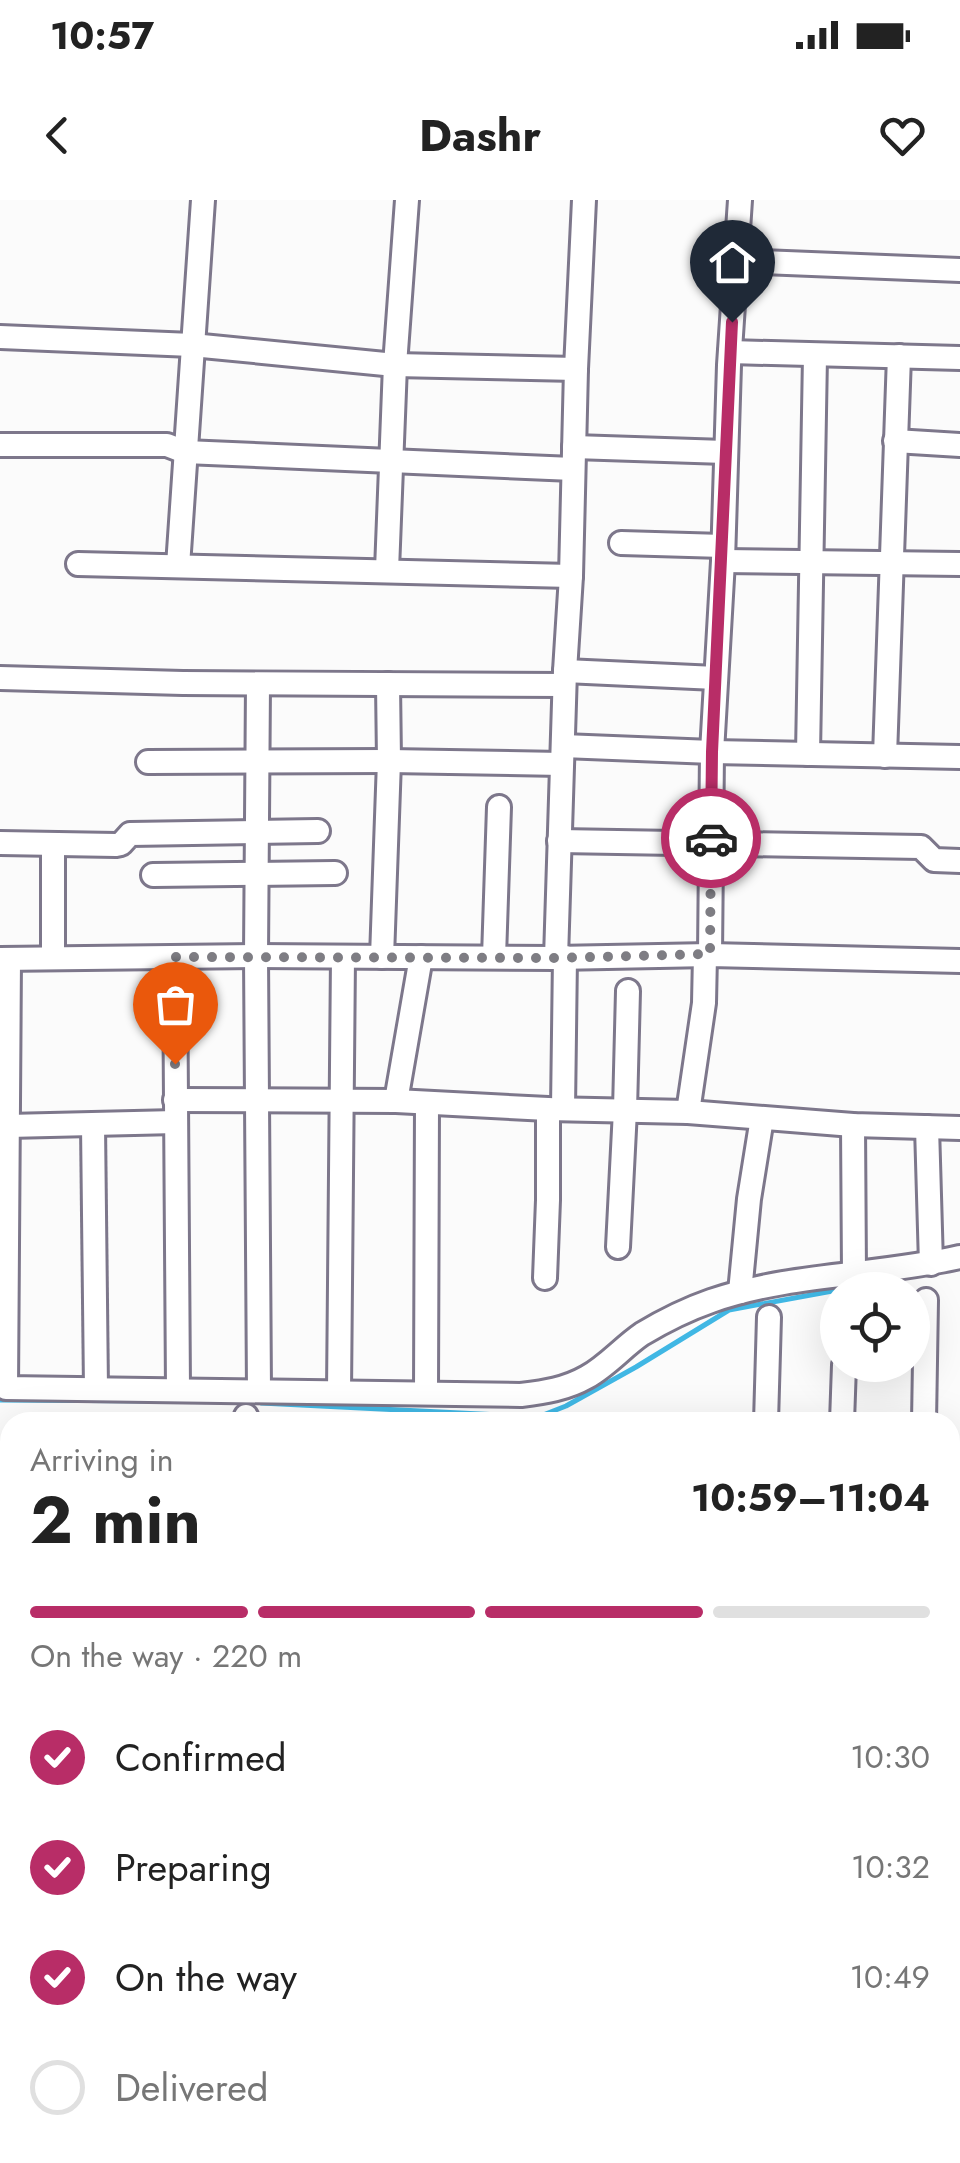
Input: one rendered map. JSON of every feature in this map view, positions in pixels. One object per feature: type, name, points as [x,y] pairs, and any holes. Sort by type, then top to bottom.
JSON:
[{"type":"street","points":[[178,566],[203,200]]},
{"type":"street","points":[[387,570],[407,200]]},
{"type":"street","points":[[544,1278],[556,1109],[562,755],[584,200]]},
{"type":"street","points":[[688,1112],[707,954],[725,452],[740,200]]},
{"type":"street","points":[[736,261],[960,270]]},
{"type":"street","points":[[0,336],[192,345],[396,365],[576,369]]},
{"type":"street","points":[[730,352],[960,358]]},
{"type":"street","points":[[808,754],[816,356]]},
{"type":"street","points":[[885,756],[898,356]]},
{"type":"street","points":[[895,441],[960,446]]},
{"type":"street","points":[[0,445],[167,445],[184,452],[390,461],[725,452]]},
{"type":"street","points":[[621,543],[811,562],[960,564]]},
{"type":"street","points":[[78,564],[571,576]]},
{"type":"street","points":[[0,678],[388,684],[716,678]]},
{"type":"street","points":[[258,684],[259,1390]]},
{"type":"street","points":[[382,957],[388,684]]},
{"type":"street","points":[[148,762],[712,752],[960,757]]},
{"type":"street","points":[[494,957],[499,807]]},
{"type":"street","points":[[0,843],[116,845],[130,834],[318,832]]},
{"type":"street","points":[[560,842],[921,847],[934,860],[960,861]]},
{"type":"street","points":[[54,844],[54,958]]},
{"type":"street","points":[[153,875],[335,873]]},
{"type":"street","points":[[820,1278],[780,1283],[706,1303],[642,1334],[590,1376],[556,1390],[522,1395],[3,1388],[5,959],[707,954],[960,961]]},
{"type":"street","points":[[175,957],[178,1390]]},
{"type":"street","points":[[339,1392],[342,957]]},
{"type":"street","points":[[396,1101],[421,957]]},
{"type":"street","points":[[618,1247],[628,992]]},
{"type":"street","points":[[5,1140],[258,1099],[688,1112],[853,1125],[960,1128]]},
{"type":"street","points":[[426,1104],[426,1393]]},
{"type":"street","points":[[740,1292],[762,1118]]},
{"type":"street","points":[[93,1125],[96,1389]]},
{"type":"street","points":[[853,1125],[854,1272]]},
{"type":"street","points":[[927,1127],[931,1264]]},
{"type":"street","points":[[869,1272],[960,1256]]},
{"type":"street","points":[[766,1412],[769,1317]]},
{"type":"street","points":[[842,1412],[843,1382]]},
{"type":"street","points":[[924,1412],[925,1382]]},
{"type":"waterway","points":[[551,1412],[636,1367],[729,1310],[820,1293]]},
{"type":"waterway","points":[[0,1400],[175,1401]]},
{"type":"waterway","points":[[261,1403],[439,1412]]},
{"type":"way so far","points":[[175,1064],[175,957],[556,958],[710,954],[711,838]]},
{"type":"route","points":[[711,838],[732,322]]}]
